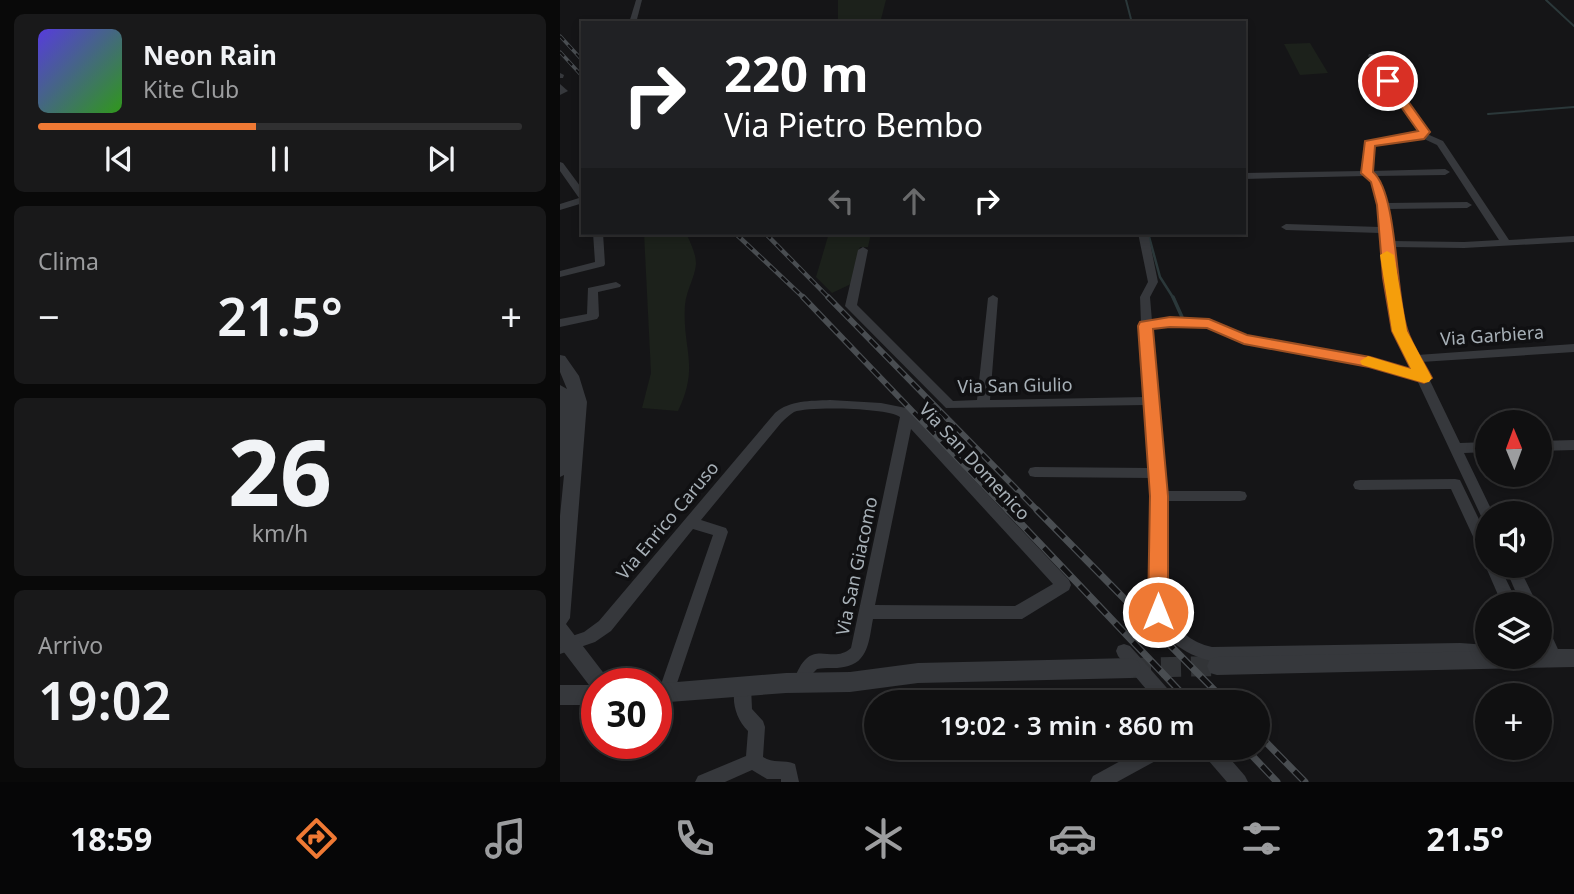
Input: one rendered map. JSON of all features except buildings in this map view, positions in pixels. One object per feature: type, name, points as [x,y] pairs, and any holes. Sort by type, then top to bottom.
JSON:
[{"type":"street","points":[[633,21],[639,0]]},
{"type":"street","points":[[1372,56],[1423,129],[1422,135]]},
{"type":"street","points":[[560,86],[564,91],[560,93]]},
{"type":"street","points":[[1367,173],[1369,144],[1422,135],[1440,143],[1506,243]]},
{"type":"street","points":[[560,165],[581,195]]},
{"type":"street","points":[[1246,176],[1445,172]]},
{"type":"street","points":[[1367,173],[1376,181],[1384,205],[1387,230],[1385,244],[1394,310],[1403,339],[1481,501]]},
{"type":"street","points":[[560,207],[581,199]]},
{"type":"street","points":[[1384,205],[1466,205]]},
{"type":"street","points":[[1286,227],[1387,230]]},
{"type":"street","points":[[560,274],[600,264],[598,235]]},
{"type":"street","points":[[1143,235],[1153,282],[1145,297],[1145,326],[1159,496],[1158,612],[1163,620],[1189,646],[1209,659],[1475,657]]},
{"type":"street","points":[[1385,244],[1451,245],[1574,239]]},
{"type":"street","name":"Via San Giulio","points":[[863,250],[851,306],[950,405],[1151,401]]},
{"type":"street","points":[[560,323],[593,316],[592,290],[616,285]]},
{"type":"street","points":[[983,404],[993,298]]},
{"type":"street","points":[[1145,326],[1170,322],[1209,324],[1244,339],[1370,362],[1424,378]]},
{"type":"street","name":"Via Garbiera","points":[[1413,359],[1574,348]]},
{"type":"street","points":[[560,360],[572,376],[579,402],[560,618]]},
{"type":"street","points":[[560,390],[564,408],[560,470]]},
{"type":"street","name":"Via San Domenico","points":[[796,406],[886,406],[907,416],[1064,585],[1022,612],[1015,613],[866,612]]},
{"type":"street","name":"Via Enrico Caruso","points":[[563,641],[599,632],[605,626],[774,422],[796,406]]},
{"type":"street","name":"Via San Giacomo","points":[[800,683],[803,671],[814,661],[856,656],[907,416]]},
{"type":"street","points":[[1552,446],[1574,445]]},
{"type":"street","points":[[1456,448],[1475,447]]},
{"type":"street","points":[[1035,472],[1157,473]]},
{"type":"street","points":[[1360,485],[1455,484],[1475,526]]},
{"type":"street","points":[[1159,496],[1240,496]]},
{"type":"street","points":[[670,668],[721,532],[691,523]]},
{"type":"street","points":[[563,641],[587,668]]},
{"type":"street","points":[[1209,659],[1475,651]]},
{"type":"street","points":[[672,692],[859,681],[918,673],[1128,659],[1157,690]]},
{"type":"street","points":[[743,686],[741,702],[747,719],[757,727],[754,761]]},
{"type":"street","points":[[560,695],[581,695]]},
{"type":"street","points":[[1099,782],[1140,760]]},
{"type":"street","points":[[1220,760],[1239,782]]},
{"type":"street","points":[[704,782],[754,761]]},
{"type":"street","points":[[754,761],[767,770],[789,770],[790,782]]},
{"type":"shaded area","points":[[838,0],[886,0],[881,21],[838,21]]},
{"type":"shaded area","points":[[1310,43],[1328,73],[1300,75],[1284,44]]},
{"type":"shaded area","points":[[644,235],[687,235],[696,264],[685,305],[688,381],[678,411],[642,408],[651,373]]},
{"type":"shaded area","points":[[828,235],[871,235],[868,247],[860,247],[851,284],[832,293],[816,277]]},
{"type":"waterway","points":[[1126,0],[1131,21]]},
{"type":"waterway","points":[[1546,0],[1574,26]]},
{"type":"waterway","points":[[1488,114],[1574,107]]},
{"type":"waterway","points":[[1149,235],[1160,277],[1174,298]]},
{"type":"waterway","points":[[1174,298],[1182,317]]},
{"type":"tunnel","points":[[1131,668],[1217,666]]},
{"type":"railway","points":[[560,36],[581,59]]},
{"type":"railway","points":[[560,52],[581,75]]},
{"type":"railway","points":[[737,235],[804,298]]},
{"type":"railway","points":[[767,235],[830,299]]},
{"type":"railway","points":[[828,297],[1039,512]]},
{"type":"railway","points":[[804,298],[1009,512]]},
{"type":"railway","points":[[1008,510],[1179,690]]},
{"type":"railway","points":[[1037,510],[1214,690]]},
{"type":"railway","points":[[1270,746],[1305,782]]},
{"type":"railway","points":[[1256,760],[1277,782]]},
{"type":"slow traffic","points":[[1368,361],[1424,378],[1400,331],[1394,310],[1387,255]]},
{"type":"route","points":[[1158,612],[1159,496],[1145,326],[1170,322],[1209,324],[1244,339],[1370,362],[1424,378],[1406,347],[1394,310],[1385,244],[1387,230],[1384,205],[1376,181],[1367,173],[1369,144],[1424,134],[1388,81]]}]
